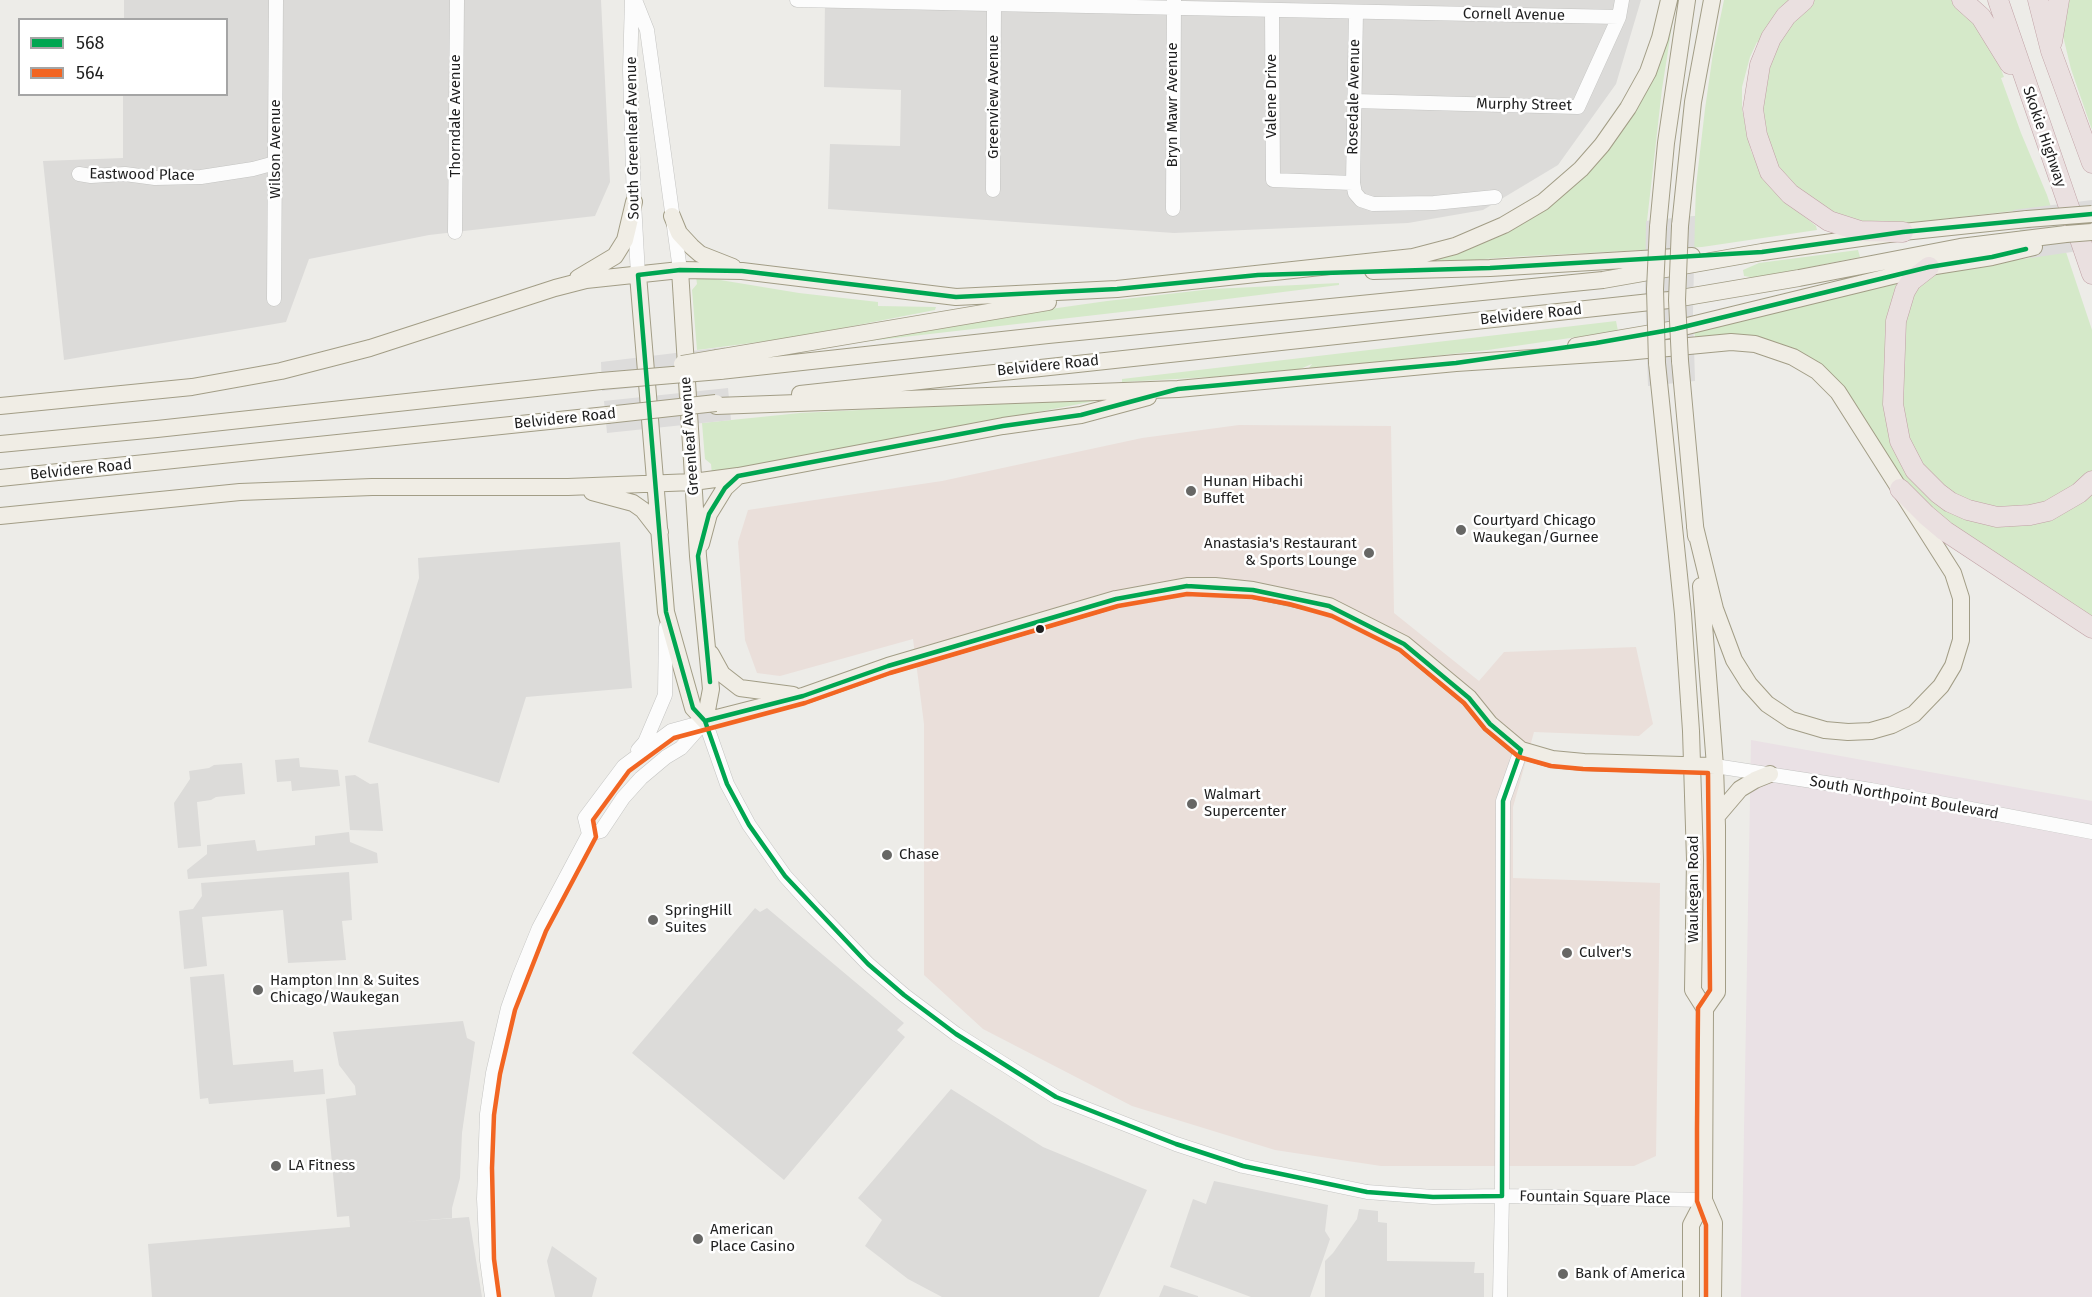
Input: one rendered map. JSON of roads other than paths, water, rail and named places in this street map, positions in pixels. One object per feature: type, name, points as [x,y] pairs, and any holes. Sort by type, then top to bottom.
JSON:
[{"type":"highway","points":[[1804,0],[1786,16],[1771,38],[1760,65],[1753,109],[1757,135],[1770,172],[1790,194],[1829,221],[1860,231],[1903,232]]},
{"type":"highway","points":[[1962,0],[1981,17],[2032,103]]},
{"type":"highway","name":"Skokie Highway","points":[[1998,0],[2092,274]]},
{"type":"highway","points":[[2038,0],[2050,51],[2092,163]]},
{"type":"highway","points":[[2050,51],[2059,0]]},
{"type":"highway","points":[[1929,267],[1911,281],[1905,291],[1896,321],[1893,404],[1900,441],[1915,470],[1950,502],[1968,510],[1997,517],[2030,515],[2048,511],[2079,494],[2092,481]]},
{"type":"highway","points":[[1900,489],[1946,531],[2092,628]]},
{"type":"main road","points":[[1,406],[192,387],[281,370],[369,348],[566,285],[586,280],[680,270],[742,271],[956,297],[1117,289],[1413,257],[1455,246],[1504,225],[1543,202],[1581,169],[1602,145],[1628,108],[1648,72],[1660,38],[1669,0]]},
{"type":"main road","name":"Waukegan Road","points":[[1687,0],[1666,143],[1655,289],[1657,363],[1683,614],[1692,766],[1695,860],[1693,990],[1705,1009],[1704,1200],[1714,1223],[1713,1297]]},
{"type":"main road","points":[[716,405],[1178,389],[1456,363],[1626,352],[1731,342],[1755,344],[1794,357],[1817,371],[1838,392],[1953,573],[1961,598],[1961,640],[1953,666],[1929,700],[1914,714],[1892,725],[1871,731],[1848,732],[1824,730],[1791,720],[1767,704],[1749,684],[1734,660],[1715,609],[1695,527],[1680,361],[1677,300],[1680,226],[1693,102],[1713,0]]},
{"type":"main road","points":[[566,285],[615,256],[625,240],[634,202]]},
{"type":"main road","name":"Belvidere Road","points":[[718,364],[1059,334],[1603,280],[1762,252],[1903,232],[2092,214]]},
{"type":"main road","points":[[672,216],[679,233],[700,254],[742,271]]},
{"type":"main road","points":[[1456,363],[1675,329],[1929,267],[1992,257],[2032,242],[2066,234],[2092,232]]},
{"type":"main road","name":"Belvidere Road","points":[[5,478],[716,405],[1669,300],[1799,278],[1909,256],[2032,242]]},
{"type":"main road","points":[[1258,275],[1490,268],[1762,252]]},
{"type":"main road","name":"Greenleaf Avenue","points":[[680,270],[698,556],[711,689],[705,721]]},
{"type":"main road","points":[[638,275],[666,612],[693,708],[705,721],[803,696],[888,666],[1116,599],[1187,586],[1215,586],[1253,590],[1329,606],[1404,644],[1469,698],[1490,724],[1521,750],[1552,759],[1584,762],[1715,766]]},
{"type":"main road","points":[[3,444],[558,384],[718,364],[1117,289]]},
{"type":"main road","points":[[6,515],[240,492],[372,487],[568,487],[693,482],[738,476],[1003,426],[1081,414],[1178,389]]},
{"type":"main road","points":[[698,556],[709,514],[725,488],[738,476]]},
{"type":"main road","points":[[568,487],[633,503],[643,510],[660,532]]},
{"type":"main road","name":"Waukegan Road","points":[[1695,527],[1715,766],[1717,816],[1717,992],[1705,1009]]},
{"type":"main road","points":[[706,644],[722,674],[740,688],[803,696]]},
{"type":"main road","points":[[1717,816],[1740,789],[1770,774]]},
{"type":"main road","name":"Waukegan Road","points":[[1691,1297],[1691,1225],[1704,1200]]},
{"type":"street","name":"Wilson Avenue","points":[[274,299],[276,0]]},
{"type":"street","name":"Thorndale Avenue","points":[[455,232],[457,0]]},
{"type":"street","name":"South Greenleaf Avenue","points":[[634,0],[630,70],[638,275]]},
{"type":"street","name":"South Greenleaf Avenue","points":[[634,0],[647,30],[680,270]]},
{"type":"street","name":"Cornell Avenue","points":[[797,0],[994,4],[1174,4],[1272,10],[1305,5],[1356,12],[1402,6],[1490,15],[1619,17]]},
{"type":"street","points":[[1490,0],[1490,15]]},
{"type":"street","name":"Murphy Street","points":[[1354,101],[1578,107],[1619,17],[1622,0]]},
{"type":"street","name":"Greenview Avenue","points":[[993,190],[994,4]]},
{"type":"street","name":"Bryn Mawr Avenue","points":[[1173,209],[1174,4]]},
{"type":"street","name":"Valene Drive","points":[[1272,10],[1274,180],[1353,183]]},
{"type":"street","name":"Rosedale Avenue","points":[[1353,183],[1356,12]]},
{"type":"street","name":"Eastwood Place","points":[[79,174],[91,176],[125,174],[155,178],[201,177],[253,169],[275,163]]},
{"type":"street","points":[[1353,183],[1355,193],[1361,200],[1373,204],[1434,203],[1495,197]]},
{"type":"street","points":[[492,1297],[487,1260],[484,1179],[487,1114],[493,1073],[508,1008],[539,928],[588,834],[585,818],[645,742],[665,694],[666,612]]},
{"type":"street","points":[[624,766],[671,731],[705,721]]},
{"type":"street","points":[[588,834],[601,831],[623,798],[641,778],[681,748],[705,721]]},
{"type":"street","name":"Fountain Square Place","points":[[705,721],[727,784],[748,825],[785,876],[813,908],[868,964],[904,995],[956,1034],[1056,1097],[1176,1144],[1243,1166],[1367,1192],[1433,1197],[1704,1200]]},
{"type":"street","points":[[1500,1297],[1503,801],[1521,750]]},
{"type":"street","name":"South Northpoint Boulevard","points":[[1715,766],[1871,790],[2092,832]]},
{"type":"place","name":"Hunan Hibachi Buffet","points":[[1191,491]]},
{"type":"place","name":"Courtyard Chicago Waukegan/Gurnee","points":[[1461,530]]},
{"type":"place","name":"Anastasia's Restaurant & Sports Lounge","points":[[1369,553]]},
{"type":"place","name":"Walmart Supercenter","points":[[1192,804]]},
{"type":"place","name":"Chase","points":[[887,855]]},
{"type":"place","name":"SpringHill Suites","points":[[653,920]]},
{"type":"place","name":"Culver's","points":[[1567,953]]},
{"type":"place","name":"Hampton Inn & Suites Chicago/Waukegan","points":[[258,990]]},
{"type":"place","name":"LA Fitness","points":[[276,1166]]},
{"type":"place","name":"American Place Casino","points":[[698,1239]]},
{"type":"place","name":"Bank of America","points":[[1563,1274]]}]
